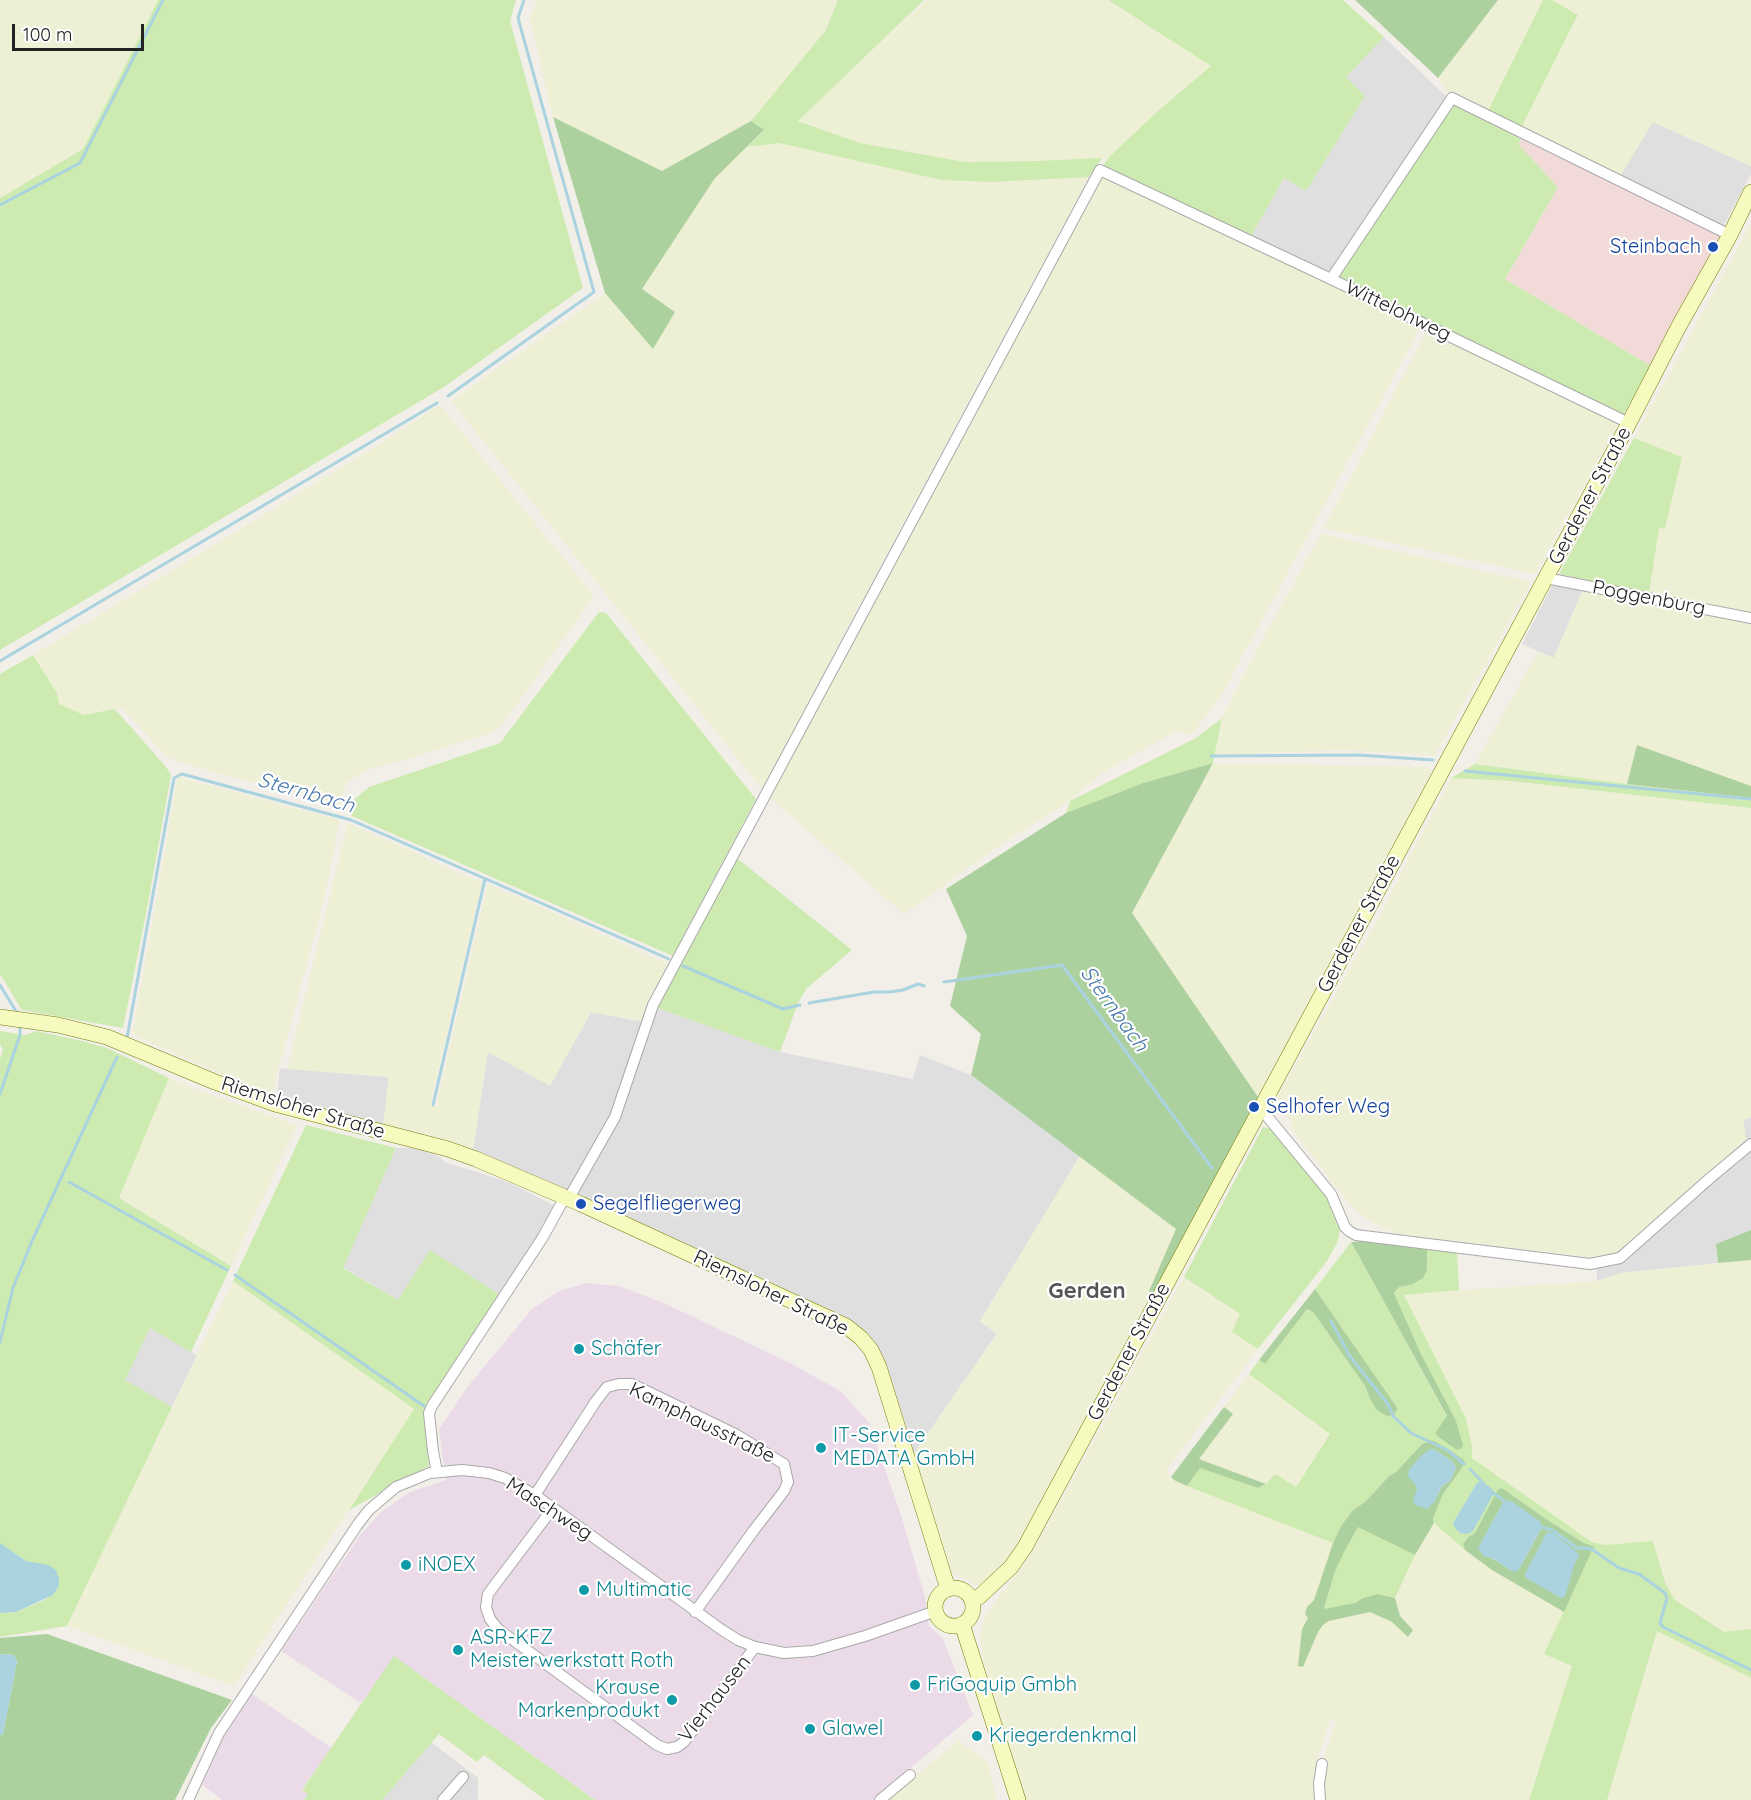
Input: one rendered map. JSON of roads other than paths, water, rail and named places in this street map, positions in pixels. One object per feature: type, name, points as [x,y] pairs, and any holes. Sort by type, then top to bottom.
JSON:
[{"type":"main road","name":"Gerdener Straße","points":[[972,1600],[979,1597],[1011,1568],[1025,1547],[1750,195]]},
{"type":"main road","name":"Riemsloher Straße","points":[[0,1017],[58,1025],[107,1037],[244,1093],[308,1113],[448,1149],[569,1198],[846,1326],[871,1350],[879,1367],[948,1589]]},
{"type":"main road","points":[[948,1589],[960,1589],[972,1600],[973,1612],[962,1624],[951,1626],[945,1624],[936,1611],[937,1600],[948,1589]]},
{"type":"main road","points":[[962,1624],[1018,1800]]},
{"type":"street","name":"Wittelohweg","points":[[1629,423],[1331,279],[1452,98],[1730,235]]},
{"type":"street","points":[[437,1472],[429,1413],[432,1406],[543,1237],[561,1204],[569,1198],[615,1117],[653,1005],[1100,170],[1331,279]]},
{"type":"street","name":"Poggenburg","points":[[1546,578],[1751,618]]},
{"type":"street","points":[[1259,1109],[1330,1194],[1349,1231],[1356,1234],[1590,1263],[1620,1258],[1751,1144]]},
{"type":"street","name":"Kamphausstraße","points":[[535,1495],[596,1401],[607,1387],[619,1384],[632,1384],[736,1435],[784,1464],[788,1482],[784,1491],[695,1612]]},
{"type":"street","name":"Maschweg","points":[[188,1800],[219,1733],[369,1510],[396,1487],[430,1473],[462,1470],[489,1473],[505,1478],[535,1495],[695,1612],[738,1640],[755,1647],[784,1653],[813,1651],[936,1611]]},
{"type":"street","name":"Vierhausen","points":[[553,1508],[488,1594],[486,1607],[490,1619],[498,1629],[657,1745],[667,1749],[677,1747],[684,1742],[755,1647]]},
{"type":"street","points":[[1320,1800],[1319,1784],[1322,1764]]},
{"type":"street","points":[[880,1800],[910,1775]]},
{"type":"street","points":[[443,1800],[463,1777]]},
{"type":"water","points":[[1430,1449],[1434,1449],[1453,1462],[1456,1468],[1450,1481],[1442,1486],[1434,1502],[1427,1509],[1415,1505],[1413,1499],[1417,1490],[1408,1476],[1409,1470]]},
{"type":"water","points":[[1482,1481],[1494,1493],[1473,1531],[1467,1534],[1460,1533],[1453,1523],[1477,1483]]},
{"type":"water","points":[[1504,1501],[1511,1501],[1541,1522],[1541,1529],[1519,1569],[1515,1572],[1483,1555],[1478,1548]]},
{"type":"water","points":[[1547,1532],[1553,1533],[1579,1556],[1565,1596],[1561,1598],[1526,1578],[1525,1574]]},
{"type":"water","points":[[0,1543],[26,1561],[48,1565],[56,1570],[59,1586],[53,1595],[16,1612],[0,1613]]},
{"type":"water","points":[[0,1654],[14,1655],[17,1661],[3,1734],[0,1735]]},
{"type":"waterway","points":[[0,205],[80,163],[163,0]]},
{"type":"waterway","points":[[448,396],[594,292],[518,18],[524,0]]},
{"type":"waterway","points":[[0,661],[437,403]]},
{"type":"waterway","points":[[1211,756],[1358,755],[1433,760]]},
{"type":"waterway","points":[[1465,771],[1751,799]]},
{"type":"waterway","name":"Sternbach","points":[[127,1038],[174,778],[182,774],[351,820],[669,959]]},
{"type":"waterway","points":[[433,1105],[485,879]]},
{"type":"waterway","name":"Sternbach","points":[[944,982],[1062,965],[1212,1168]]},
{"type":"waterway","name":"Sternbach","points":[[683,966],[783,1009],[800,1005]]},
{"type":"waterway","name":"Sternbach","points":[[809,1003],[874,992],[903,990],[918,984],[924,986]]},
{"type":"waterway","points":[[0,985],[17,1013]]},
{"type":"waterway","points":[[0,1094],[20,1035],[20,1025]]},
{"type":"waterway","name":"Sternbach","points":[[0,1342],[13,1288],[32,1241],[117,1057]]},
{"type":"waterway","points":[[69,1182],[227,1270]]},
{"type":"waterway","points":[[235,1275],[424,1406]]},
{"type":"waterway","points":[[1331,1321],[1349,1355],[1387,1403],[1394,1417],[1411,1433],[1447,1450],[1464,1464]]},
{"type":"waterway","points":[[1470,1469],[1483,1483]]},
{"type":"waterway","points":[[1492,1492],[1506,1502]]},
{"type":"waterway","points":[[1540,1527],[1552,1530],[1577,1548],[1593,1550],[1619,1568],[1639,1574],[1665,1593],[1667,1598],[1660,1623],[1663,1627],[1751,1670]]},
{"type":"place","name":"Steinbach","points":[[1713,247]]},
{"type":"place","name":"Selhofer Weg","points":[[1254,1107]]},
{"type":"place","name":"Segelfliegerweg","points":[[581,1204]]},
{"type":"place","name":"Schäfer","points":[[579,1349]]},
{"type":"place","name":"IT-Service MEDATA GmbH","points":[[821,1448]]},
{"type":"place","name":"iNOEX","points":[[406,1565]]},
{"type":"place","name":"Multimatic","points":[[584,1590]]},
{"type":"place","name":"ASR-KFZ Meisterwerkstatt Roth","points":[[458,1650]]},
{"type":"place","name":"FriGoquip Gmbh","points":[[915,1685]]},
{"type":"place","name":"Krause Markenprodukt","points":[[672,1700]]},
{"type":"place","name":"Glawel","points":[[810,1729]]},
{"type":"place","name":"Kriegerdenkmal","points":[[977,1736]]},
{"type":"district","name":"Gerden","points":[[1087,1291]]}]
